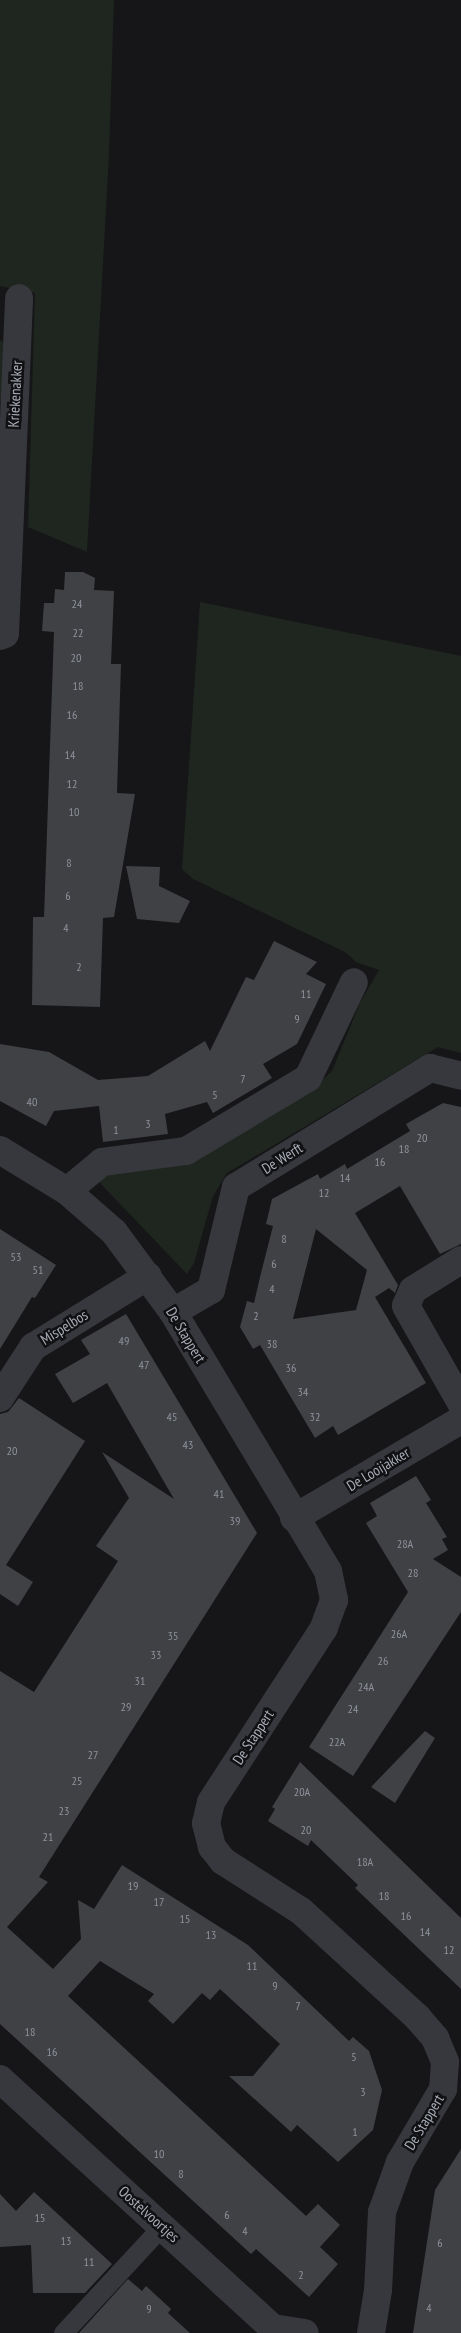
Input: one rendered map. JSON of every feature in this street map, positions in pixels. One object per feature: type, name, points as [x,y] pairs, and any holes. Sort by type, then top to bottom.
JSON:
[{"type":"street","name":"Kriekenakker","points":[[0,636],[5,634],[12,316]]},
{"type":"street","points":[[67,1191],[102,1162],[186,1151],[308,1078],[354,982]]},
{"type":"street","name":"De Werft","points":[[173,1312],[211,1290],[236,1186],[430,1068],[461,1076]]},
{"type":"street","name":"De Stappert","points":[[0,1150],[67,1191],[114,1232],[173,1312],[294,1518],[328,1571],[334,1600],[324,1628],[211,1802],[206,1823],[210,1839],[223,1861],[301,1911],[417,2017],[453,2061],[443,2089],[400,2162],[382,2212],[378,2290],[372,2333]]},
{"type":"street","points":[[461,1260],[413,1290],[406,1306],[461,1403]]},
{"type":"street","name":"Mispelbos","points":[[0,1398],[33,1346],[148,1276]]},
{"type":"street","name":"De Looijakker","points":[[294,1518],[461,1420]]},
{"type":"street","name":"Oostelvoortjes","points":[[0,2079],[273,2328],[305,2333]]},
{"type":"lane","points":[[63,2333],[162,2226]]},
{"type":"shaded area","points":[[0,0],[114,0],[109,154],[87,552],[28,527],[35,293],[0,286]]},
{"type":"shaded area","points":[[0,340],[6,345],[4,401],[0,401]]},
{"type":"shaded area","points":[[200,602],[461,656],[461,1053],[438,1047],[227,1173],[213,1196],[194,1263],[187,1274],[99,1182],[100,1173],[316,1086],[332,1071],[360,1003],[379,970],[356,962],[345,952],[193,879],[182,869]]},
{"type":"building","points":[[65,572],[83,572],[95,578],[94,590],[114,591],[111,664],[121,664],[117,793],[135,794],[114,917],[103,918],[100,1007],[32,1005],[33,917],[44,917],[54,632],[42,631],[44,603],[54,603],[55,589],[64,590]]},
{"type":"building","points":[[126,866],[160,867],[159,886],[190,901],[179,923],[137,919]]},
{"type":"building","points":[[274,941],[317,962],[306,974],[326,984],[297,1044],[263,1064],[272,1078],[213,1113],[207,1102],[165,1114],[168,1134],[103,1142],[99,1106],[54,1111],[46,1126],[0,1101],[0,1044],[49,1052],[98,1080],[148,1076],[205,1041],[210,1051],[246,977],[254,980]]},
{"type":"building","points":[[443,1103],[461,1107],[461,1244],[440,1254],[400,1186],[355,1213],[398,1285],[395,1293],[389,1288],[375,1297],[426,1383],[338,1435],[333,1426],[315,1438],[260,1345],[253,1349],[240,1327],[247,1301],[254,1303],[273,1226],[266,1224],[272,1199],[318,1174],[320,1179],[345,1164],[347,1169],[410,1131],[406,1124]],"holes":[[[316,1229],[367,1270],[356,1310],[293,1319]]]},
{"type":"building","points":[[0,1229],[56,1265],[35,1298],[32,1297],[0,1349]]},
{"type":"building","points":[[126,1314],[257,1533],[39,1877],[48,1882],[7,1927],[53,1969],[81,1939],[78,1900],[94,1909],[122,1865],[248,1945],[349,2041],[353,2037],[369,2051],[382,2090],[373,2130],[338,2162],[297,2125],[291,2132],[229,2076],[253,2076],[280,2044],[220,1989],[210,2000],[202,1993],[173,2024],[148,2001],[154,1994],[100,1961],[68,1996],[306,2216],[318,2204],[340,2225],[320,2247],[338,2264],[309,2297],[256,2249],[251,2254],[0,2024],[0,1671],[34,1692],[118,1561],[96,1546],[129,1498],[102,1452],[174,1499],[107,1383],[73,1403],[55,1374],[90,1354],[81,1340]]},
{"type":"building","points":[[19,1398],[85,1441],[6,1565],[33,1582],[18,1606],[0,1594],[0,1414],[8,1412]]},
{"type":"building","points":[[416,1476],[431,1500],[426,1503],[447,1537],[442,1539],[448,1550],[433,1559],[461,1577],[461,1612],[353,1776],[309,1747],[408,1592],[366,1523],[377,1516],[370,1503]]},
{"type":"building","points":[[425,1731],[435,1738],[395,1803],[371,1787]]},
{"type":"building","points":[[300,1762],[461,1918],[461,1989],[355,1888],[358,1885],[311,1840],[308,1846],[268,1821],[275,1809],[272,1807]]},
{"type":"building","points":[[461,2149],[461,2333],[413,2333],[435,2190]]},
{"type":"building","points":[[34,2192],[112,2264],[85,2293],[33,2293],[31,2245],[0,2247],[0,2194],[16,2211]]},
{"type":"building","points":[[128,2279],[142,2291],[146,2286],[171,2309],[168,2313],[190,2333],[79,2333]]}]
